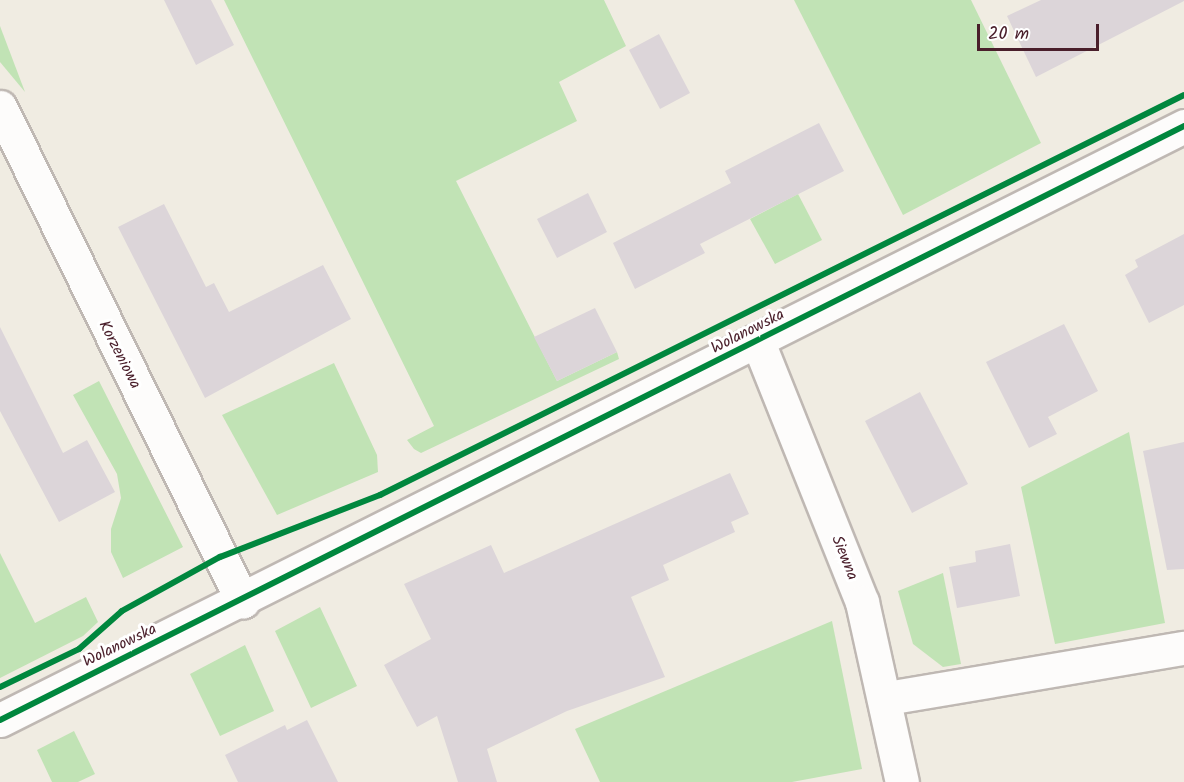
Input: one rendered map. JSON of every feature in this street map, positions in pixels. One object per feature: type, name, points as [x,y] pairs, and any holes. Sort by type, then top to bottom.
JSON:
[{"type":"street","name":"Korzeniowa","points":[[0,107],[243,602]]},
{"type":"street","name":"Wolanowska","points":[[0,720],[243,602],[1184,126]]},
{"type":"street","name":"Siewna","points":[[758,342],[862,602],[887,698],[902,782]]},
{"type":"street","points":[[887,698],[1184,648]]},
{"type":"green space","points":[[224,0],[604,0],[626,46],[559,82],[577,121],[456,181],[557,381],[617,352],[619,359],[421,453],[414,449],[407,440],[434,426]]},
{"type":"green space","points":[[794,0],[971,0],[1041,143],[903,215]]},
{"type":"green space","points":[[0,26],[25,92],[0,62]]},
{"type":"green space","points":[[798,194],[822,240],[775,264],[750,219]]},
{"type":"green space","points":[[334,363],[377,455],[378,472],[277,515],[222,415]]},
{"type":"green space","points":[[99,381],[183,547],[123,578],[111,552],[111,529],[121,498],[117,474],[73,395]]},
{"type":"green space","points":[[1129,432],[1165,623],[1055,644],[1021,487]]},
{"type":"green space","points":[[0,553],[35,623],[86,597],[98,622],[83,636],[0,678]]},
{"type":"green space","points":[[943,573],[961,664],[943,667],[913,644],[898,591]]},
{"type":"green space","points":[[320,607],[357,686],[311,708],[275,631]]},
{"type":"green space","points":[[832,621],[862,769],[792,782],[600,782],[575,729]]},
{"type":"green space","points":[[245,645],[274,711],[220,736],[190,674]]},
{"type":"green space","points":[[74,731],[95,774],[78,782],[52,782],[37,750]]},
{"type":"building","points":[[164,0],[211,0],[234,45],[196,65]]},
{"type":"building","points":[[1041,0],[1184,1],[1036,77],[1007,16]]},
{"type":"building","points":[[659,34],[690,93],[660,109],[629,50]]},
{"type":"building","points":[[819,123],[844,171],[700,244],[705,253],[635,289],[613,243],[731,183],[725,171]]},
{"type":"building","points":[[588,193],[607,232],[557,258],[537,219]]},
{"type":"building","points":[[164,204],[206,287],[214,283],[229,312],[323,265],[351,319],[205,398],[118,227]]},
{"type":"building","points":[[1184,234],[1184,305],[1149,323],[1125,275],[1138,267],[1135,260]]},
{"type":"building","points":[[595,308],[617,352],[557,381],[534,337]]},
{"type":"building","points":[[1064,324],[1098,391],[1048,417],[1057,434],[1029,448],[986,362]]},
{"type":"building","points":[[0,327],[63,453],[87,440],[115,492],[59,522],[0,411]]},
{"type":"building","points":[[920,392],[968,484],[912,513],[865,421]]},
{"type":"building","points":[[1184,442],[1184,569],[1167,570],[1143,451]]},
{"type":"building","points":[[730,473],[749,514],[731,522],[735,532],[663,565],[669,580],[631,597],[665,677],[567,711],[487,749],[497,782],[458,782],[437,716],[417,727],[384,665],[431,639],[404,584],[491,545],[504,573]]},
{"type":"building","points":[[1010,544],[1020,596],[957,608],[949,567],[976,562],[975,551]]},
{"type":"building","points":[[307,720],[338,782],[238,782],[225,755],[285,725],[287,730]]},
{"type":"cycle path","points":[[0,687],[79,649],[122,611],[220,557],[380,495],[1184,95]]},
{"type":"cycle path","points":[[0,720],[1184,126]]}]
